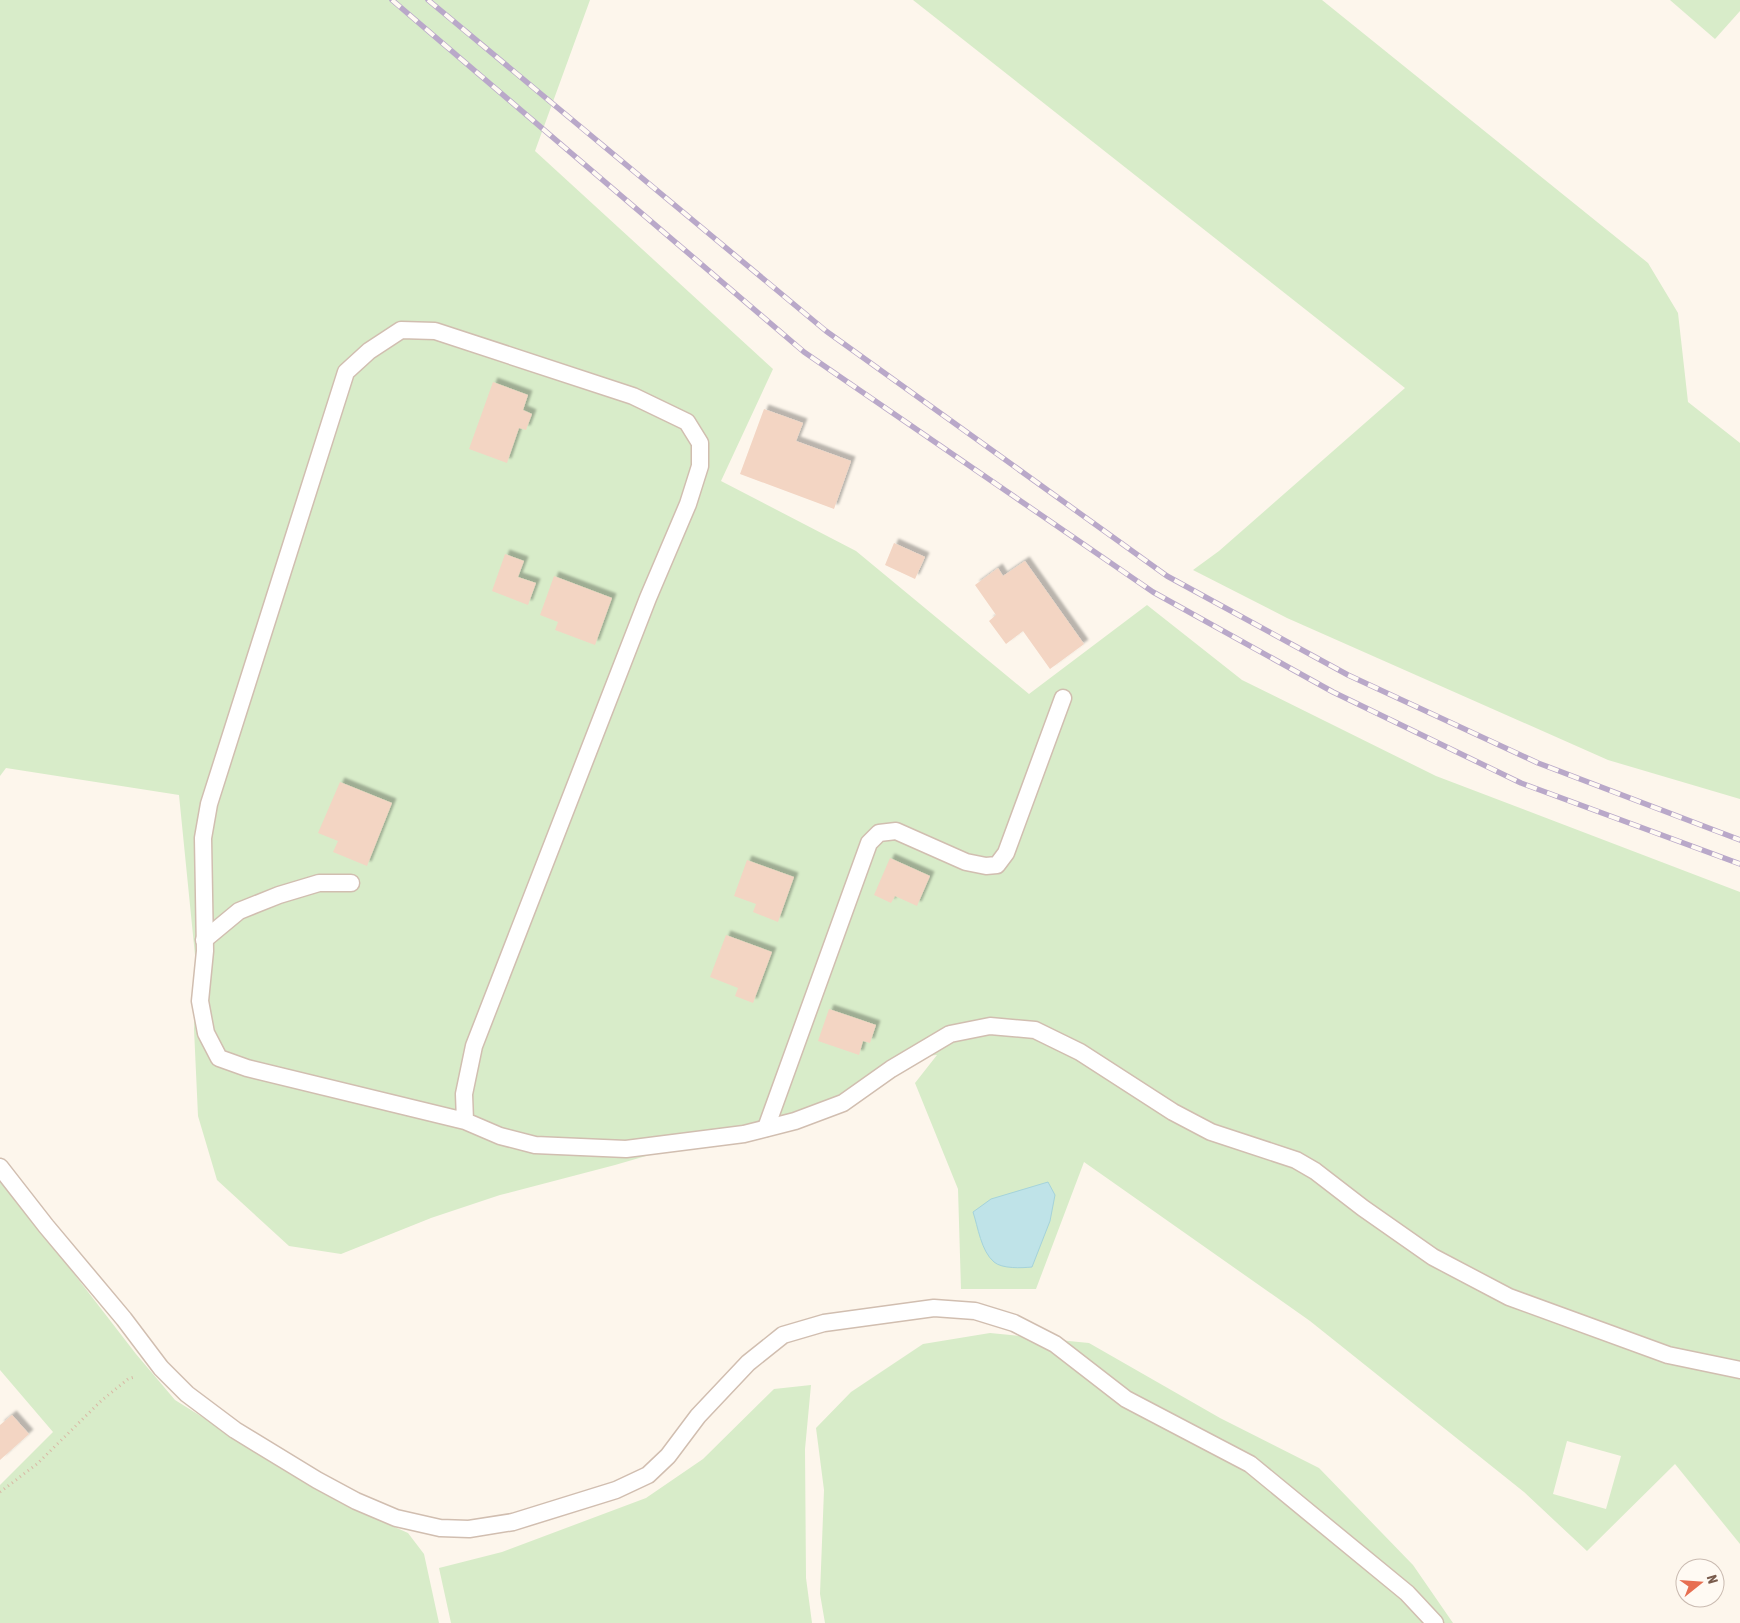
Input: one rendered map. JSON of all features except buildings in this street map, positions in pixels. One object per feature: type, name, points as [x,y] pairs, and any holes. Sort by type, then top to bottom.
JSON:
[{"type":"lane","points":[[465,1121],[464,1094],[474,1046],[644,607],[688,504],[700,466],[700,443],[687,422],[633,396],[435,331],[401,330],[369,351],[346,372],[209,804],[204,838],[204,940],[200,1000],[206,1033],[219,1058],[247,1068],[465,1121],[500,1136],[535,1145],[626,1149],[744,1134],[795,1121],[843,1103],[891,1069],[950,1034],[990,1026],[1034,1030],[1080,1052],[1173,1112],[1211,1132],[1296,1160],[1433,1257],[1509,1296],[1668,1355],[1740,1370]]},
{"type":"lane","points":[[766,1128],[870,843],[879,833],[896,832],[966,862],[986,866],[997,865],[1006,853],[1063,698]]},
{"type":"lane","points":[[204,940],[239,911],[279,895],[319,883],[351,884]]},
{"type":"lane","points":[[0,1167],[46,1226],[124,1319],[161,1368],[187,1394],[235,1430],[317,1480],[356,1501],[396,1518],[440,1528],[469,1529],[513,1522],[616,1490],[648,1475],[668,1456],[698,1416],[748,1364],[783,1335],[824,1323],[934,1308],[975,1311],[1014,1322],[1055,1344],[1126,1399],[1250,1464],[1407,1593],[1435,1623]]},
{"type":"path","points":[[0,1492],[37,1464],[101,1401],[128,1379],[161,1368]]},
{"type":"green space","points":[[0,0],[590,0],[535,151],[773,369],[721,481],[856,551],[1029,694],[1147,605],[1242,680],[1436,776],[1740,892],[1740,1544],[1675,1464],[1587,1551],[1524,1492],[1310,1321],[1084,1162],[1036,1289],[961,1289],[958,1189],[915,1083],[937,1055],[900,1058],[836,1101],[615,1165],[500,1195],[431,1218],[341,1254],[289,1246],[217,1180],[198,1116],[194,1029],[196,965],[179,795],[6,768],[0,776]],"holes":[[[1567,1441],[1621,1456],[1606,1509],[1553,1494]]]},
{"type":"green space","points":[[913,0],[1322,0],[1648,263],[1678,313],[1688,402],[1740,443],[1740,799],[1608,760],[1287,618],[1193,570],[1219,551],[1405,388]]},
{"type":"green space","points":[[1670,0],[1740,0],[1740,11],[1715,39]]},
{"type":"green space","points":[[0,1178],[136,1354],[175,1400],[337,1501],[408,1533],[424,1554],[439,1623],[0,1623],[0,1485],[53,1432],[0,1370]]},
{"type":"green space","points":[[990,1333],[1089,1343],[1220,1418],[1319,1468],[1413,1565],[1453,1623],[825,1623],[820,1594],[824,1490],[816,1428],[851,1392],[923,1344]]},
{"type":"green space","points":[[811,1385],[805,1449],[806,1578],[812,1623],[451,1623],[439,1568],[502,1552],[646,1498],[703,1459],[774,1389]]},
{"type":"water","points":[[1048,1182],[1055,1195],[1050,1221],[1032,1267],[1007,1267],[994,1262],[986,1252],[980,1238],[973,1212],[991,1199]]},
{"type":"railway","points":[[392,0],[804,352],[1153,592],[1333,692],[1521,783],[1740,864]]},
{"type":"railway","points":[[428,0],[826,331],[1167,576],[1348,675],[1538,763],[1740,840]]}]
